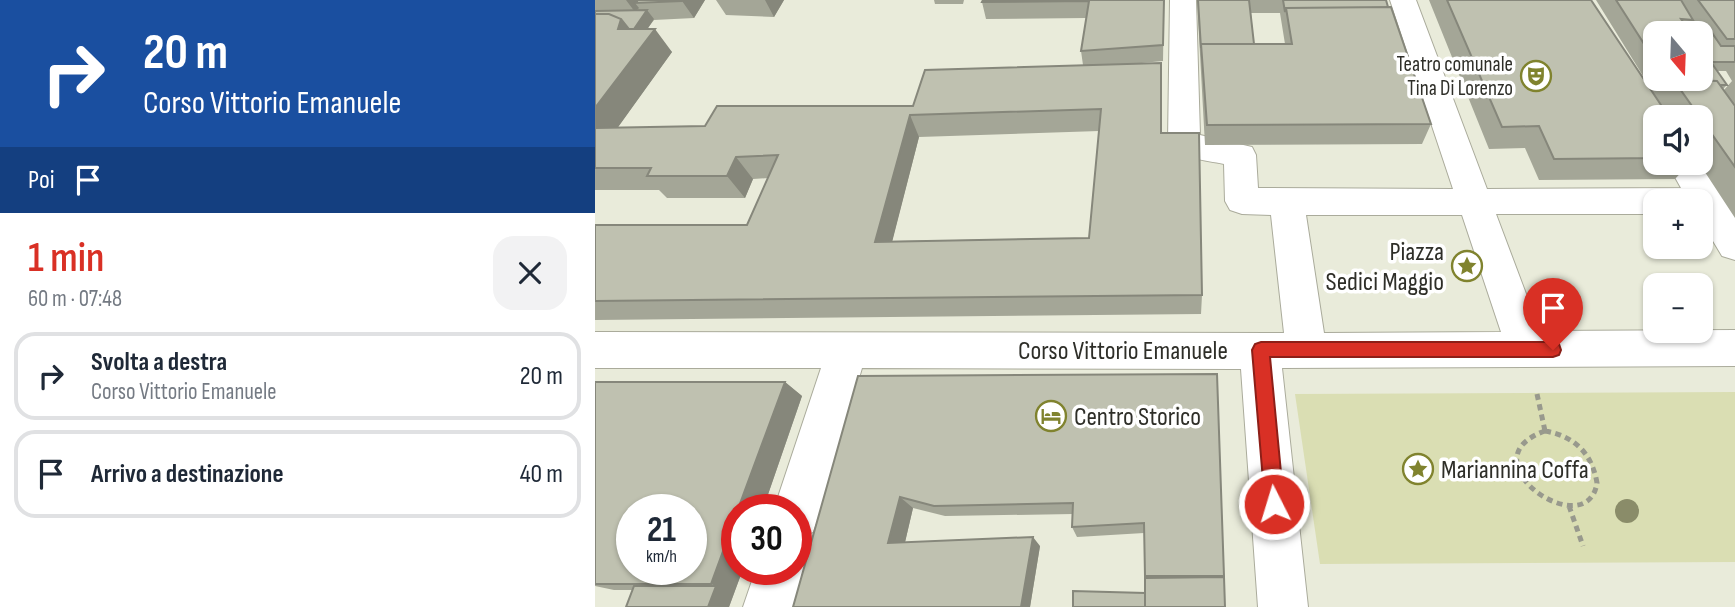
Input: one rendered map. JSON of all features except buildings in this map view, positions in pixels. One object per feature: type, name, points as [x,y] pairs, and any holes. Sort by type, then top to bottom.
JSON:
[{"type":"street","points":[[1183,0],[1184,141],[1200,148],[1240,155],[1242,201],[1643,201]]},
{"type":"street","points":[[1403,0],[1527,350]]},
{"type":"street","points":[[1286,202],[1306,350]]},
{"type":"street","points":[[1713,211],[1735,246]]},
{"type":"street","name":"Corso Vittorio Emanuele","points":[[595,350],[1735,348]]},
{"type":"street","points":[[802,494],[847,349]]},
{"type":"street","points":[[1261,350],[1283,607]]},
{"type":"street","points":[[768,607],[775,585]]},
{"type":"path","points":[[1545,431],[1574,441],[1587,454],[1595,468],[1597,482],[1594,495],[1584,504],[1569,506],[1554,503],[1538,494],[1525,481],[1518,467],[1516,452],[1521,441],[1531,433],[1545,431]]},
{"type":"path","points":[[1569,506],[1583,546]]},
{"type":"green space","points":[[1735,392],[1735,562],[1320,564],[1295,394]]},
{"type":"place","name":"Teatro comunale Tina Di Lorenzo","points":[[1536,76]]},
{"type":"place","name":"Piazza Sedici Maggio","points":[[1467,266]]},
{"type":"place","name":"Centro Storico","points":[[1051,416]]},
{"type":"place","name":"Mariannina Coffa","points":[[1418,469]]},
{"type":"route","points":[[1274,504],[1261,350],[1553,350]]}]
